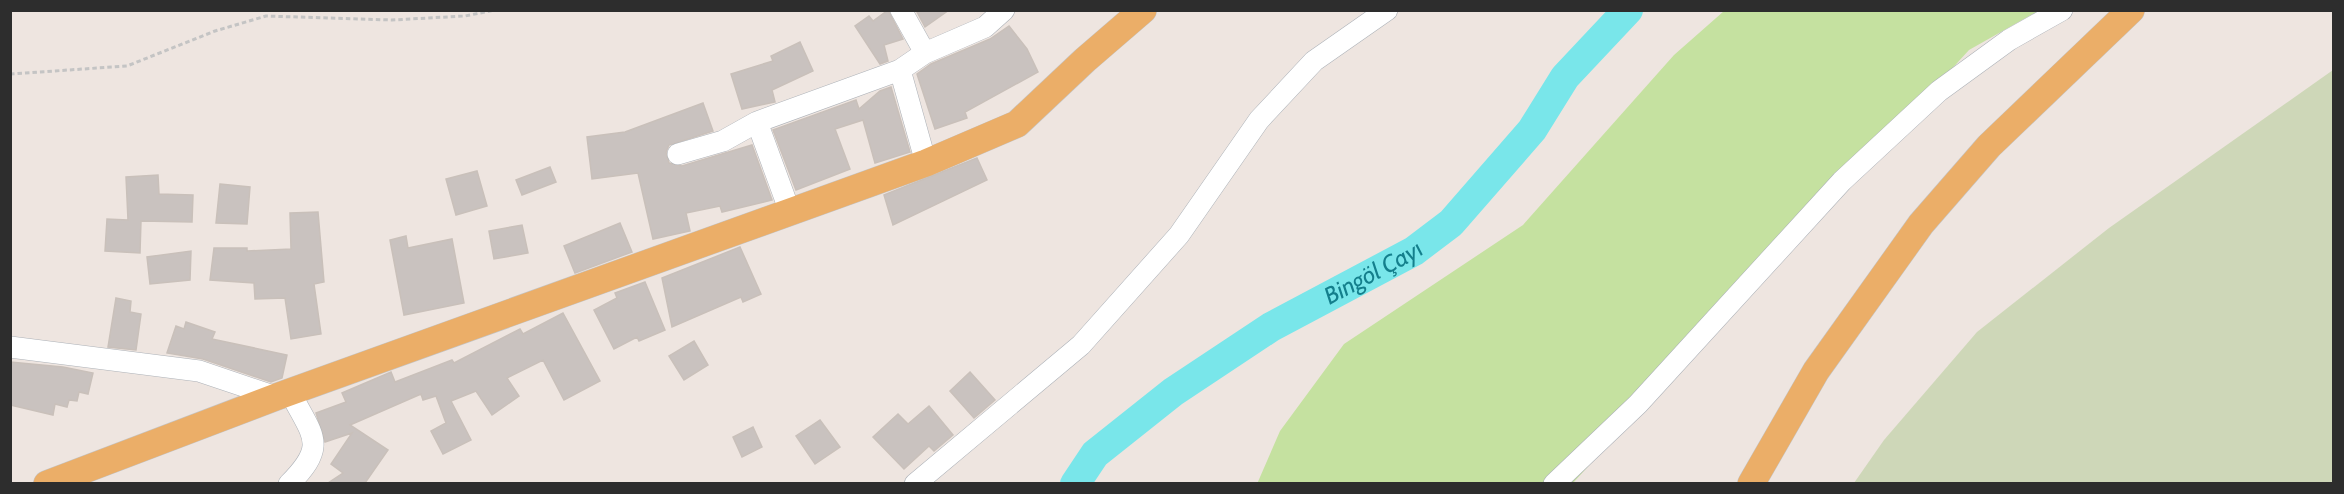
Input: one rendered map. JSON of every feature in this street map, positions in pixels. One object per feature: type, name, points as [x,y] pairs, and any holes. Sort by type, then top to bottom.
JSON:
[{"type":"main road","points":[[47,483],[283,395],[926,164],[1017,124],[1085,60],[1143,10]]},
{"type":"main road","points":[[1751,483],[1816,371],[1921,224],[1989,146],[2131,10]]},
{"type":"street","points":[[901,10],[925,53]]},
{"type":"street","points":[[678,154],[723,141],[757,122],[900,70],[925,53],[985,27],[1004,10]]},
{"type":"street","points":[[915,483],[1081,345],[1179,235],[1267,112],[1314,61],[1387,10]]},
{"type":"street","points":[[1554,483],[1638,404],[1842,181],[1939,91],[2009,40],[2062,10]]},
{"type":"street","points":[[900,70],[926,164]]},
{"type":"street","points":[[757,122],[790,212]]},
{"type":"street","points":[[10,347],[199,371],[283,395],[313,438],[314,453],[306,467],[289,483]]},
{"type":"path","points":[[10,74],[127,66],[215,31],[266,16],[392,20],[465,16],[495,10]]},
{"type":"green space","points":[[1724,11],[2038,11],[1969,50],[1573,483],[1257,484],[1280,431],[1344,344],[1523,225],[1674,55]]},
{"type":"green space","points":[[2333,70],[2333,483],[1854,483],[1884,440],[1977,332],[2109,228]]},
{"type":"building","points":[[888,10],[903,39],[884,45],[888,61],[880,64],[855,26],[869,16],[873,21]]},
{"type":"building","points":[[916,10],[949,10],[925,27]]},
{"type":"building","points":[[1009,26],[1027,49],[1038,72],[965,112],[967,118],[935,129],[917,74],[931,64],[990,39]]},
{"type":"building","points":[[800,42],[813,71],[772,90],[775,102],[742,109],[731,74],[773,61],[771,56]]},
{"type":"building","points":[[891,87],[910,152],[875,163],[863,120],[835,129],[850,169],[796,190],[773,130],[856,100],[859,109],[880,91]]},
{"type":"building","points":[[703,103],[713,131],[669,145],[666,152],[669,163],[682,166],[752,145],[772,200],[722,212],[720,206],[686,213],[690,231],[653,239],[638,173],[592,179],[587,137],[625,132]]},
{"type":"building","points":[[977,158],[987,180],[893,225],[884,195]]},
{"type":"building","points":[[550,167],[556,182],[522,195],[516,180]]},
{"type":"building","points":[[477,171],[487,206],[456,215],[446,179]]},
{"type":"building","points":[[158,175],[159,194],[193,195],[192,222],[141,221],[140,253],[105,251],[107,219],[128,220],[126,177]]},
{"type":"building","points":[[220,184],[250,187],[247,224],[216,223]]},
{"type":"building","points":[[318,212],[324,282],[314,284],[321,334],[291,339],[285,298],[255,299],[254,283],[210,280],[214,248],[247,248],[247,251],[291,249],[290,213]]},
{"type":"building","points":[[620,223],[632,252],[575,273],[564,246]]},
{"type":"building","points":[[522,225],[528,253],[494,259],[489,231]]},
{"type":"building","points":[[406,236],[408,248],[452,239],[464,303],[404,315],[390,240]]},
{"type":"building","points":[[740,247],[761,294],[743,302],[741,297],[672,327],[662,278]]},
{"type":"building","points":[[191,251],[190,280],[150,284],[147,257]]},
{"type":"building","points":[[645,282],[665,330],[639,341],[637,337],[614,349],[594,310],[617,298],[615,293]]},
{"type":"building","points":[[116,298],[131,301],[130,312],[141,314],[136,350],[108,347]]},
{"type":"building","points":[[563,313],[600,381],[564,400],[543,360],[507,378],[519,396],[492,415],[476,391],[451,401],[471,440],[443,454],[431,431],[446,423],[436,396],[423,400],[421,394],[350,425],[388,450],[365,483],[328,483],[343,473],[331,464],[352,433],[325,442],[316,413],[346,402],[342,393],[391,372],[395,382],[452,360],[454,363],[520,329],[523,334]]},
{"type":"building","points":[[186,322],[215,332],[212,339],[287,355],[282,378],[271,382],[203,359],[167,353],[176,326],[184,329]]},
{"type":"building","points":[[694,341],[708,365],[684,380],[669,356]]},
{"type":"building","points":[[10,362],[63,367],[93,373],[88,394],[79,392],[77,401],[69,400],[67,407],[55,404],[53,415],[10,405]]},
{"type":"building","points":[[970,372],[995,400],[974,418],[950,391]]},
{"type":"building","points":[[929,406],[953,435],[934,451],[929,446],[904,469],[873,437],[898,414],[908,424]]},
{"type":"building","points":[[820,420],[840,447],[815,464],[796,436]]},
{"type":"building","points":[[753,427],[762,447],[742,457],[733,437]]},
{"type":"waterway","name":"Bingöl Çayı","points":[[1075,484],[1095,454],[1173,392],[1271,327],[1414,251],[1451,223],[1532,130],[1565,77],[1628,10]]}]
